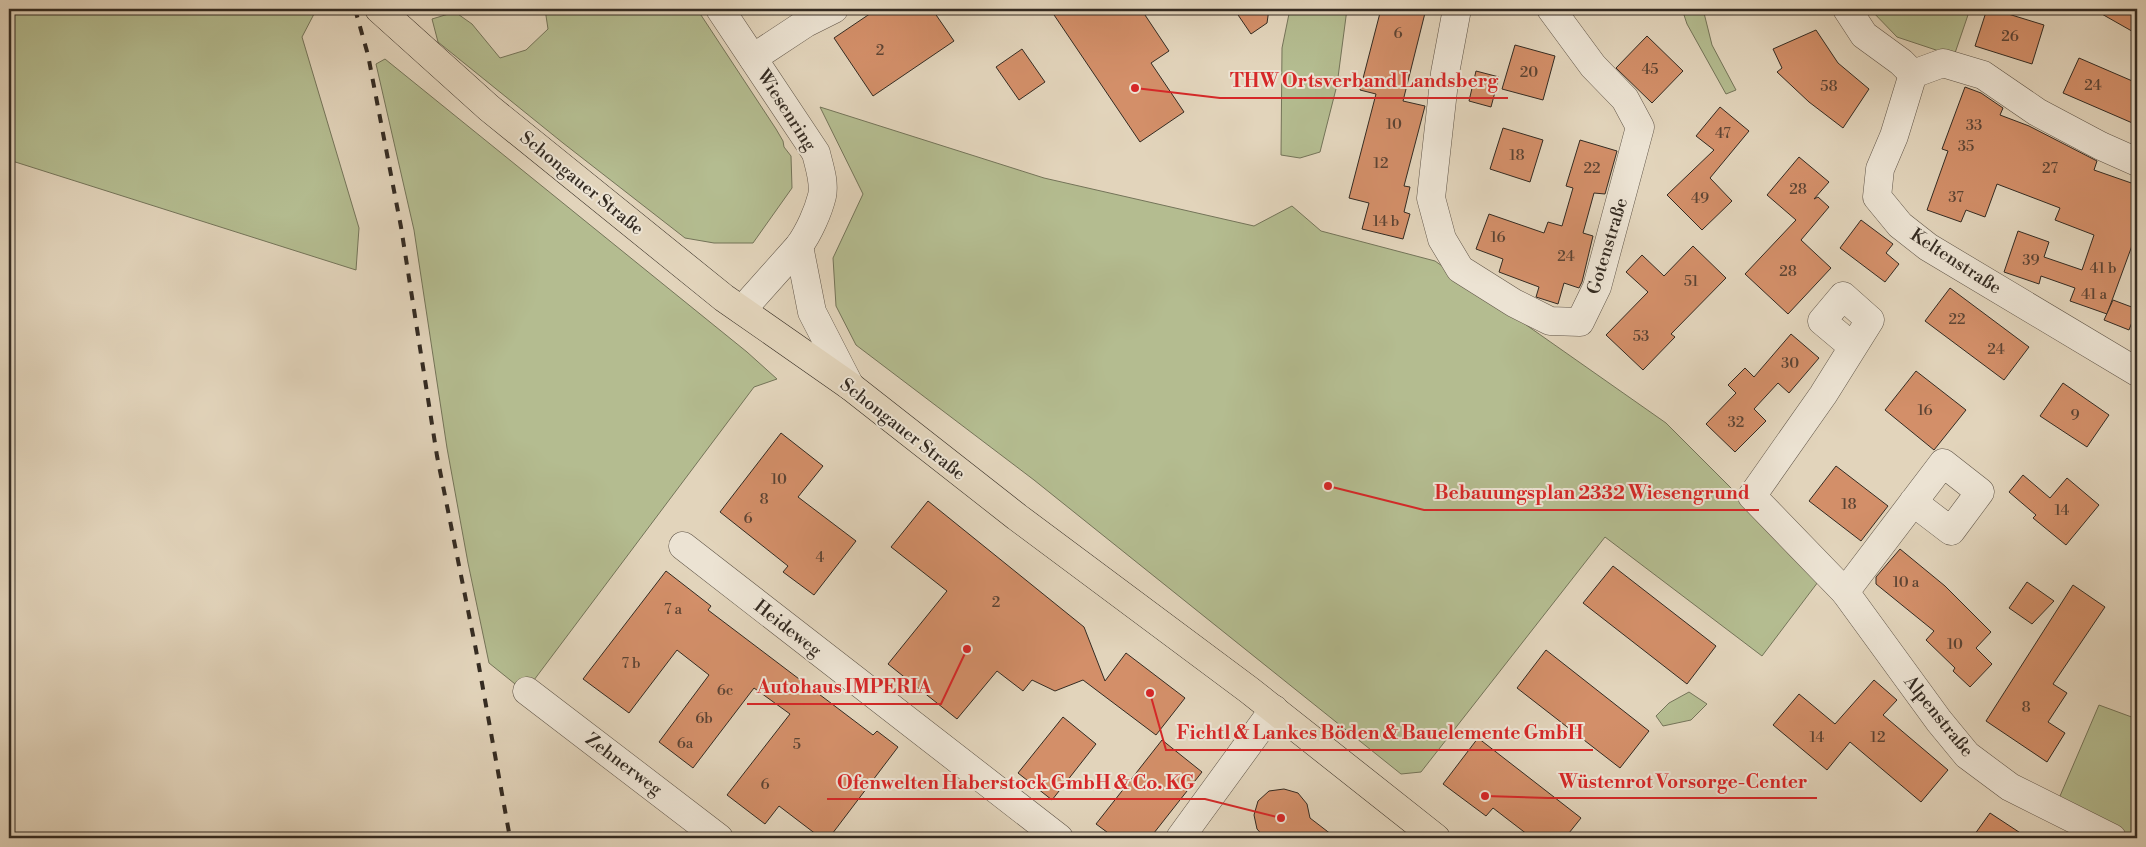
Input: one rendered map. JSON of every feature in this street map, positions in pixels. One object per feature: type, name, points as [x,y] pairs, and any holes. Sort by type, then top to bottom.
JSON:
[{"type":"main road","name":"Schongauer Straße","points":[[379,9],[489,108],[742,310],[850,386],[1017,517],[1274,709],[1436,838]]},
{"type":"street","name":"Wiesenring","points":[[720,9],[816,153],[821,172],[822,194],[806,236],[742,310]]},
{"type":"street","points":[[753,58],[806,23],[834,9]]},
{"type":"street","name":"Gotenstraße","points":[[1457,9],[1445,73],[1431,198],[1442,239],[1460,269],[1514,303],[1550,321],[1580,322],[1597,287],[1640,127],[1625,99],[1593,66],[1551,9]]},
{"type":"street","points":[[1846,9],[1864,35],[1901,62],[1913,74],[1944,63],[1983,75],[2037,112],[2107,149],[2137,162]]},
{"type":"street","name":"Keltenstraße","points":[[1913,74],[1894,136],[1880,169],[1877,197],[1900,224],[1928,247],[2137,372]]},
{"type":"street","points":[[799,246],[812,312],[850,386]]},
{"type":"street","name":"Alpenstraße","points":[[1852,347],[1823,395],[1752,496],[1845,592],[1939,721],[1967,755],[2010,787],[2112,838]]},
{"type":"street","points":[[1845,592],[1914,502]]},
{"type":"street","name":"Heideweg","points":[[682,546],[1058,838]]},
{"type":"street","name":"Zehnerweg","points":[[528,691],[719,838]]},
{"type":"street","points":[[1180,838],[1274,709]]},
{"type":"green space","points":[[9,9],[311,9],[314,14],[302,37],[359,228],[356,270],[9,160]]},
{"type":"green space","points":[[545,9],[697,9],[776,129],[783,141],[784,147],[791,156],[792,188],[753,243],[714,243],[685,238],[438,42],[432,19],[455,12],[472,24],[500,58],[526,50],[548,29]]},
{"type":"green space","points":[[1290,9],[1347,9],[1337,85],[1320,152],[1300,158],[1281,155],[1282,48]]},
{"type":"green space","points":[[1682,9],[1703,9],[1712,45],[1736,90],[1726,94],[1687,24]]},
{"type":"green space","points":[[1870,9],[1970,9],[1954,56],[1897,37]]},
{"type":"green space","points":[[385,59],[747,352],[777,379],[754,387],[525,692],[489,663],[447,448],[414,230],[376,64]]},
{"type":"green space","points":[[820,107],[1044,178],[1254,226],[1292,206],[1321,231],[1435,261],[1666,423],[1821,578],[1762,656],[1605,537],[1421,772],[1401,774],[1034,480],[856,345],[836,306],[833,258],[863,194]]},
{"type":"green space","points":[[1689,692],[1707,704],[1691,720],[1663,726],[1656,716],[1669,703]]},
{"type":"green space","points":[[2099,705],[2137,719],[2137,838],[2133,838],[2057,803]]},
{"type":"building","points":[[877,9],[932,9],[954,41],[873,96],[834,38]]},
{"type":"building","points":[[1050,9],[1141,9],[1169,51],[1151,63],[1184,112],[1140,142]]},
{"type":"building","points":[[1234,9],[1269,9],[1267,23],[1251,34]]},
{"type":"building","points":[[1381,9],[1426,9],[1403,101],[1425,106],[1404,186],[1410,187],[1404,212],[1410,214],[1403,239],[1362,229],[1369,203],[1349,198],[1376,94],[1360,90]]},
{"type":"building","points":[[1987,9],[2044,25],[2032,64],[1975,46]]},
{"type":"building","points":[[2093,9],[2137,9],[2137,34]]},
{"type":"building","points":[[1816,30],[1838,63],[1869,89],[1843,128],[1809,102],[1777,72],[1782,68],[1773,49]]},
{"type":"building","points":[[1647,36],[1683,71],[1652,103],[1616,68]]},
{"type":"building","points":[[1515,45],[1555,56],[1543,100],[1502,89]]},
{"type":"building","points":[[1022,49],[1045,82],[1019,100],[996,67]]},
{"type":"building","points":[[2079,58],[2137,83],[2137,125],[2063,93]]},
{"type":"building","points":[[1476,71],[1499,77],[1491,107],[1469,101]]},
{"type":"building","points":[[1965,87],[1981,93],[2003,108],[2000,115],[2029,126],[2097,161],[2094,170],[2137,185],[2137,232],[2107,314],[2070,301],[2075,288],[2041,276],[2039,284],[2004,272],[2018,231],[2049,242],[2044,257],[2082,270],[2094,235],[2055,220],[2060,208],[1997,184],[1985,217],[1966,210],[1961,222],[1927,210],[1948,151],[1942,149]]},
{"type":"building","points":[[1720,107],[1749,131],[1710,178],[1732,201],[1702,230],[1667,195],[1714,150],[1696,136]]},
{"type":"building","points":[[1503,128],[1543,140],[1530,182],[1490,169]]},
{"type":"building","points":[[1580,140],[1617,151],[1605,194],[1594,193],[1583,233],[1593,236],[1582,282],[1579,288],[1564,283],[1558,304],[1536,297],[1539,287],[1499,272],[1503,259],[1476,249],[1489,214],[1544,233],[1548,222],[1562,226],[1573,188],[1566,186]]},
{"type":"building","points":[[1799,157],[1829,182],[1814,199],[1818,197],[1829,207],[1801,240],[1831,268],[1788,314],[1745,274],[1796,220],[1767,195]]},
{"type":"building","points":[[1861,220],[1893,244],[1886,253],[1899,264],[1885,282],[1840,248]]},
{"type":"building","points":[[1693,246],[1726,278],[1671,334],[1675,337],[1643,370],[1606,335],[1648,292],[1626,272],[1642,255],[1664,276]]},
{"type":"building","points":[[1950,288],[2029,347],[2004,380],[1925,321]]},
{"type":"building","points":[[2113,300],[2137,309],[2129,330],[2104,320]]},
{"type":"building","points":[[1791,334],[1819,358],[1789,393],[1778,383],[1754,409],[1766,421],[1735,452],[1706,424],[1736,393],[1728,385],[1745,368],[1754,377]]},
{"type":"building","points":[[1916,371],[1966,410],[1934,450],[1885,410]]},
{"type":"building","points":[[2063,383],[2109,415],[2087,447],[2040,416]]},
{"type":"building","points":[[781,433],[823,466],[798,497],[856,541],[814,595],[783,572],[788,566],[720,512]]},
{"type":"building","points":[[1836,466],[1888,506],[1861,541],[1809,501]]},
{"type":"building","points":[[2023,475],[2050,498],[2067,478],[2099,505],[2066,545],[2033,518],[2036,515],[2009,492]]},
{"type":"building","points":[[928,501],[1084,627],[1105,681],[1126,653],[1185,698],[1156,735],[1083,680],[1055,691],[1032,680],[1023,691],[997,671],[957,719],[888,664],[947,591],[891,547]]},
{"type":"building","points":[[1900,549],[1945,586],[1991,632],[1976,648],[1992,664],[1970,687],[1953,671],[1955,668],[1926,640],[1934,631],[1876,584],[1876,577]]},
{"type":"building","points":[[1613,566],[1716,646],[1687,684],[1583,603]]},
{"type":"building","points":[[666,571],[711,606],[708,610],[873,735],[877,731],[898,747],[829,838],[821,838],[779,806],[765,824],[727,795],[790,714],[754,688],[693,768],[659,742],[709,675],[677,650],[629,713],[583,679]]},
{"type":"building","points":[[2027,582],[2054,601],[2032,624],[2009,608]]},
{"type":"building","points":[[2073,585],[2105,607],[2053,684],[2067,693],[2048,722],[2065,733],[2047,762],[1986,721]]},
{"type":"building","points":[[1546,650],[1649,731],[1620,768],[1517,688]]},
{"type":"building","points":[[1874,680],[1897,700],[1883,715],[1948,770],[1921,802],[1850,742],[1827,770],[1773,725],[1799,694],[1835,724]]},
{"type":"building","points":[[1063,717],[1096,744],[1052,800],[1018,773]]},
{"type":"building","points":[[1478,738],[1581,818],[1565,838],[1532,838],[1493,808],[1486,816],[1443,784]]},
{"type":"building","points":[[1162,740],[1202,772],[1150,838],[1115,838],[1096,824]]},
{"type":"building","points":[[1284,789],[1298,793],[1307,804],[1310,818],[1336,838],[1265,838],[1257,829],[1254,815],[1258,801],[1269,791]]},
{"type":"building","points":[[1990,813],[2028,838],[1972,838]]},
{"type":"railway","points":[[355,9],[368,55],[401,227],[437,456],[476,650],[510,838]]},
{"type":"place","name":"THW Ortsverband Landsberg","points":[[1135,88]]},
{"type":"place","name":"Bebauungsplan 2332 Wiesengrund","points":[[1328,486]]},
{"type":"place","name":"Autohaus IMPERIA","points":[[967,649]]},
{"type":"place","name":"Fichtl & Lankes Böden & Bauelemente GmbH","points":[[1150,693]]},
{"type":"place","name":"Wüstenrot Vorsorge-Center","points":[[1485,796]]},
{"type":"place","name":"Ofenwelten Haberstock GmbH & Co. KG","points":[[1281,818]]}]
